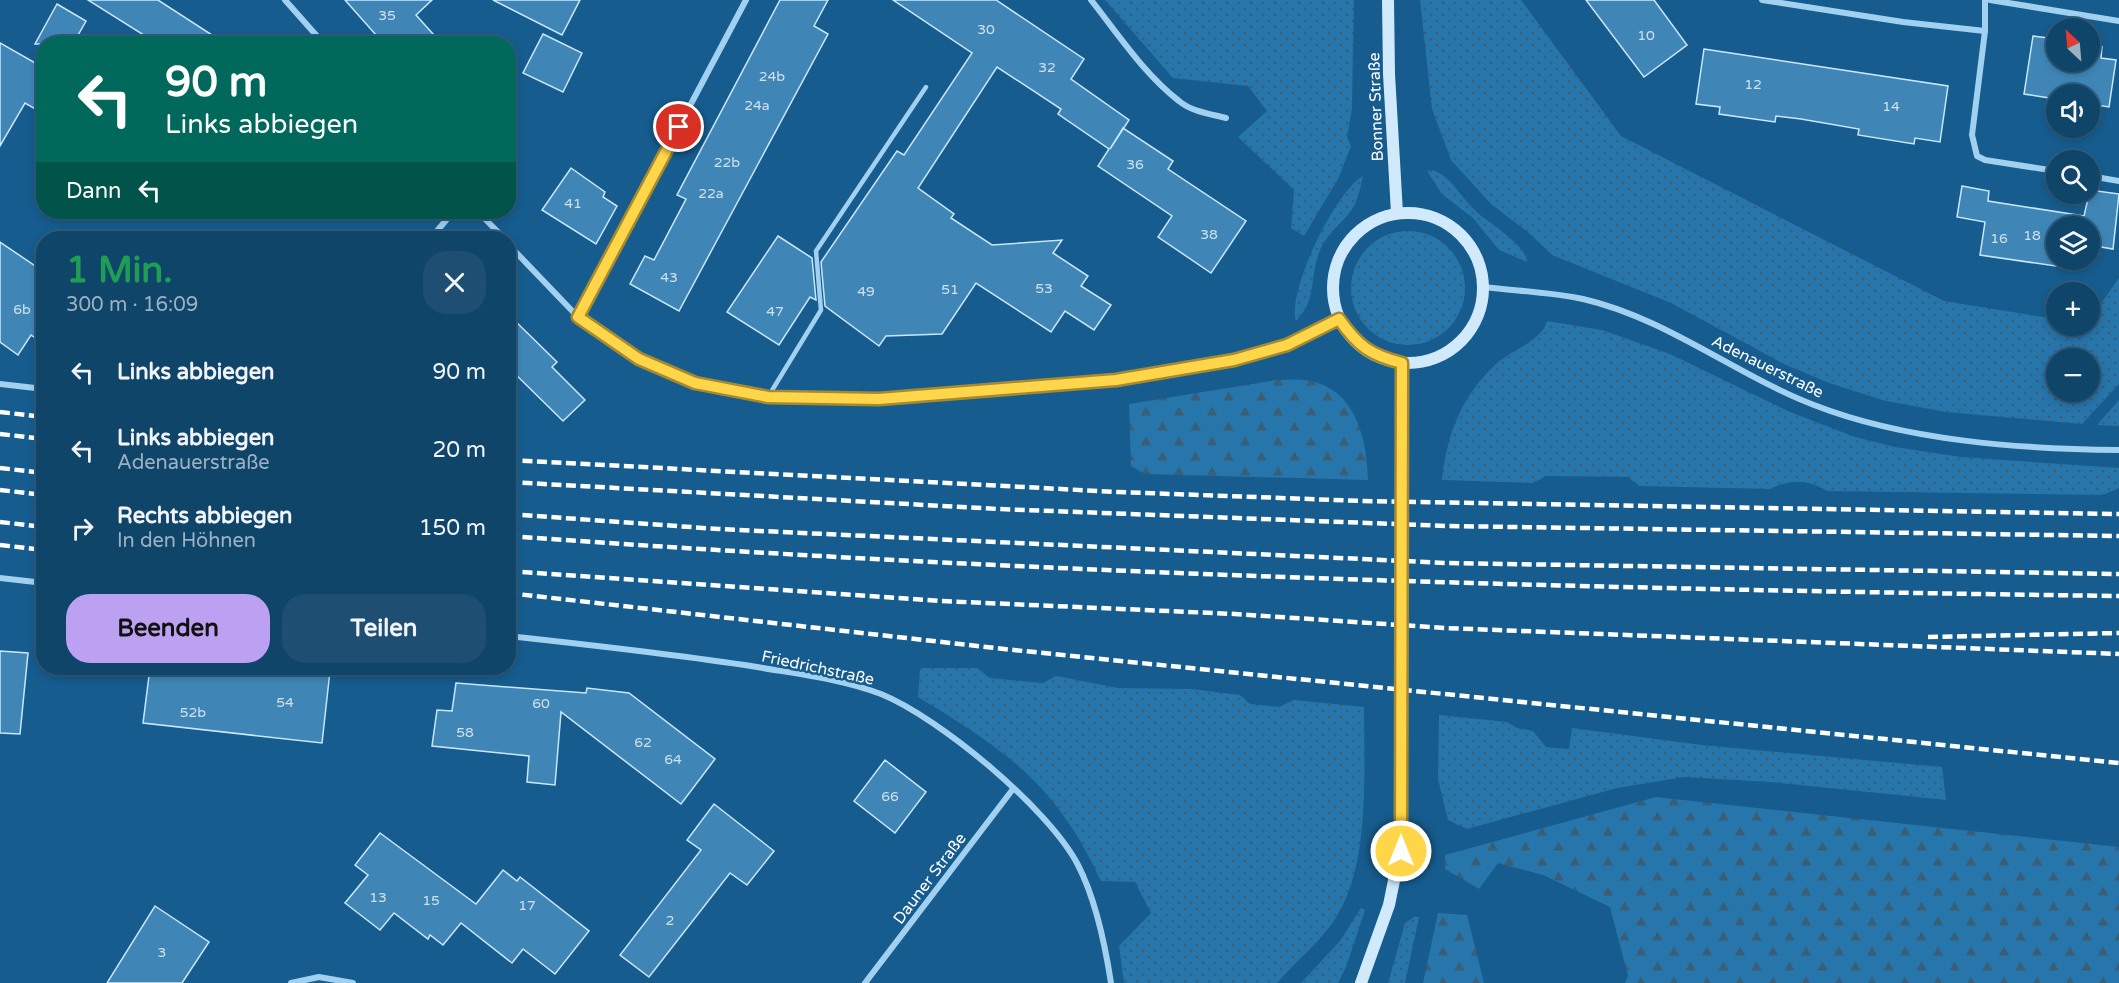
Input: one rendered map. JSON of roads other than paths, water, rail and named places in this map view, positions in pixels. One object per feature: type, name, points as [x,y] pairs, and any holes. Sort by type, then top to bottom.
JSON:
[{"type":"main road","name":"Bonner Straße","points":[[1388,0],[1389,74],[1397,213]]},
{"type":"main road","points":[[1397,213],[1416,213],[1434,217],[1450,225],[1464,237],[1475,252],[1484,287],[1480,312],[1468,334],[1449,351],[1426,361],[1402,363],[1376,356],[1354,340],[1339,319],[1333,292],[1336,264],[1350,240],[1371,222],[1397,213]]},
{"type":"main road","points":[[1361,983],[1389,905],[1401,851],[1402,363]]},
{"type":"street","points":[[285,0],[317,36]]},
{"type":"street","points":[[578,317],[746,0]]},
{"type":"street","points":[[1091,0],[1140,62],[1180,102],[1199,112],[1226,118]]},
{"type":"street","points":[[1762,0],[1903,22],[1985,31]]},
{"type":"street","points":[[2046,169],[1985,160],[1977,156],[1972,135],[1987,0],[2119,21]]},
{"type":"street","points":[[2100,178],[2119,181]]},
{"type":"street","points":[[437,231],[447,219]]},
{"type":"street","points":[[485,219],[497,231]]},
{"type":"street","points":[[516,252],[578,317],[639,359],[695,383],[768,397],[879,399],[1116,380],[1255,354],[1287,345],[1339,319]]},
{"type":"street","name":"Adenauerstraße","points":[[1484,287],[1584,299],[1662,330],[1767,385],[1815,406],[1860,419],[1944,438],[2037,448],[2119,450]]},
{"type":"street","points":[[0,384],[36,388]]},
{"type":"street","points":[[0,578],[36,582]]},
{"type":"street","name":"Friedrichstraße","points":[[516,637],[680,655],[800,674],[880,694],[928,717],[1038,813],[1078,864],[1094,906],[1111,983]]},
{"type":"street","name":"Dauner Straße","points":[[865,983],[1013,789]]},
{"type":"street","points":[[291,983],[319,976],[353,983]]},
{"type":"lane","points":[[768,397],[821,310],[816,251],[926,87]]},
{"type":"railway","points":[[0,412],[36,416]]},
{"type":"railway","points":[[0,434],[36,438]]},
{"type":"railway","points":[[516,460],[1118,492],[1363,501],[2119,514]]},
{"type":"railway","points":[[0,468],[36,472]]},
{"type":"railway","points":[[516,482],[998,509],[1448,526],[2119,536]]},
{"type":"railway","points":[[0,490],[36,494]]},
{"type":"railway","points":[[516,515],[718,529],[1447,563],[2119,574]]},
{"type":"railway","points":[[0,522],[36,526]]},
{"type":"railway","points":[[516,537],[911,561],[1314,578],[1716,589],[2119,596]]},
{"type":"railway","points":[[0,545],[36,549]]},
{"type":"railway","points":[[516,572],[941,601],[1235,614],[1445,628],[2119,654]]},
{"type":"railway","points":[[516,594],[1004,649],[2119,763]]},
{"type":"railway","points":[[1928,637],[2119,633]]}]
